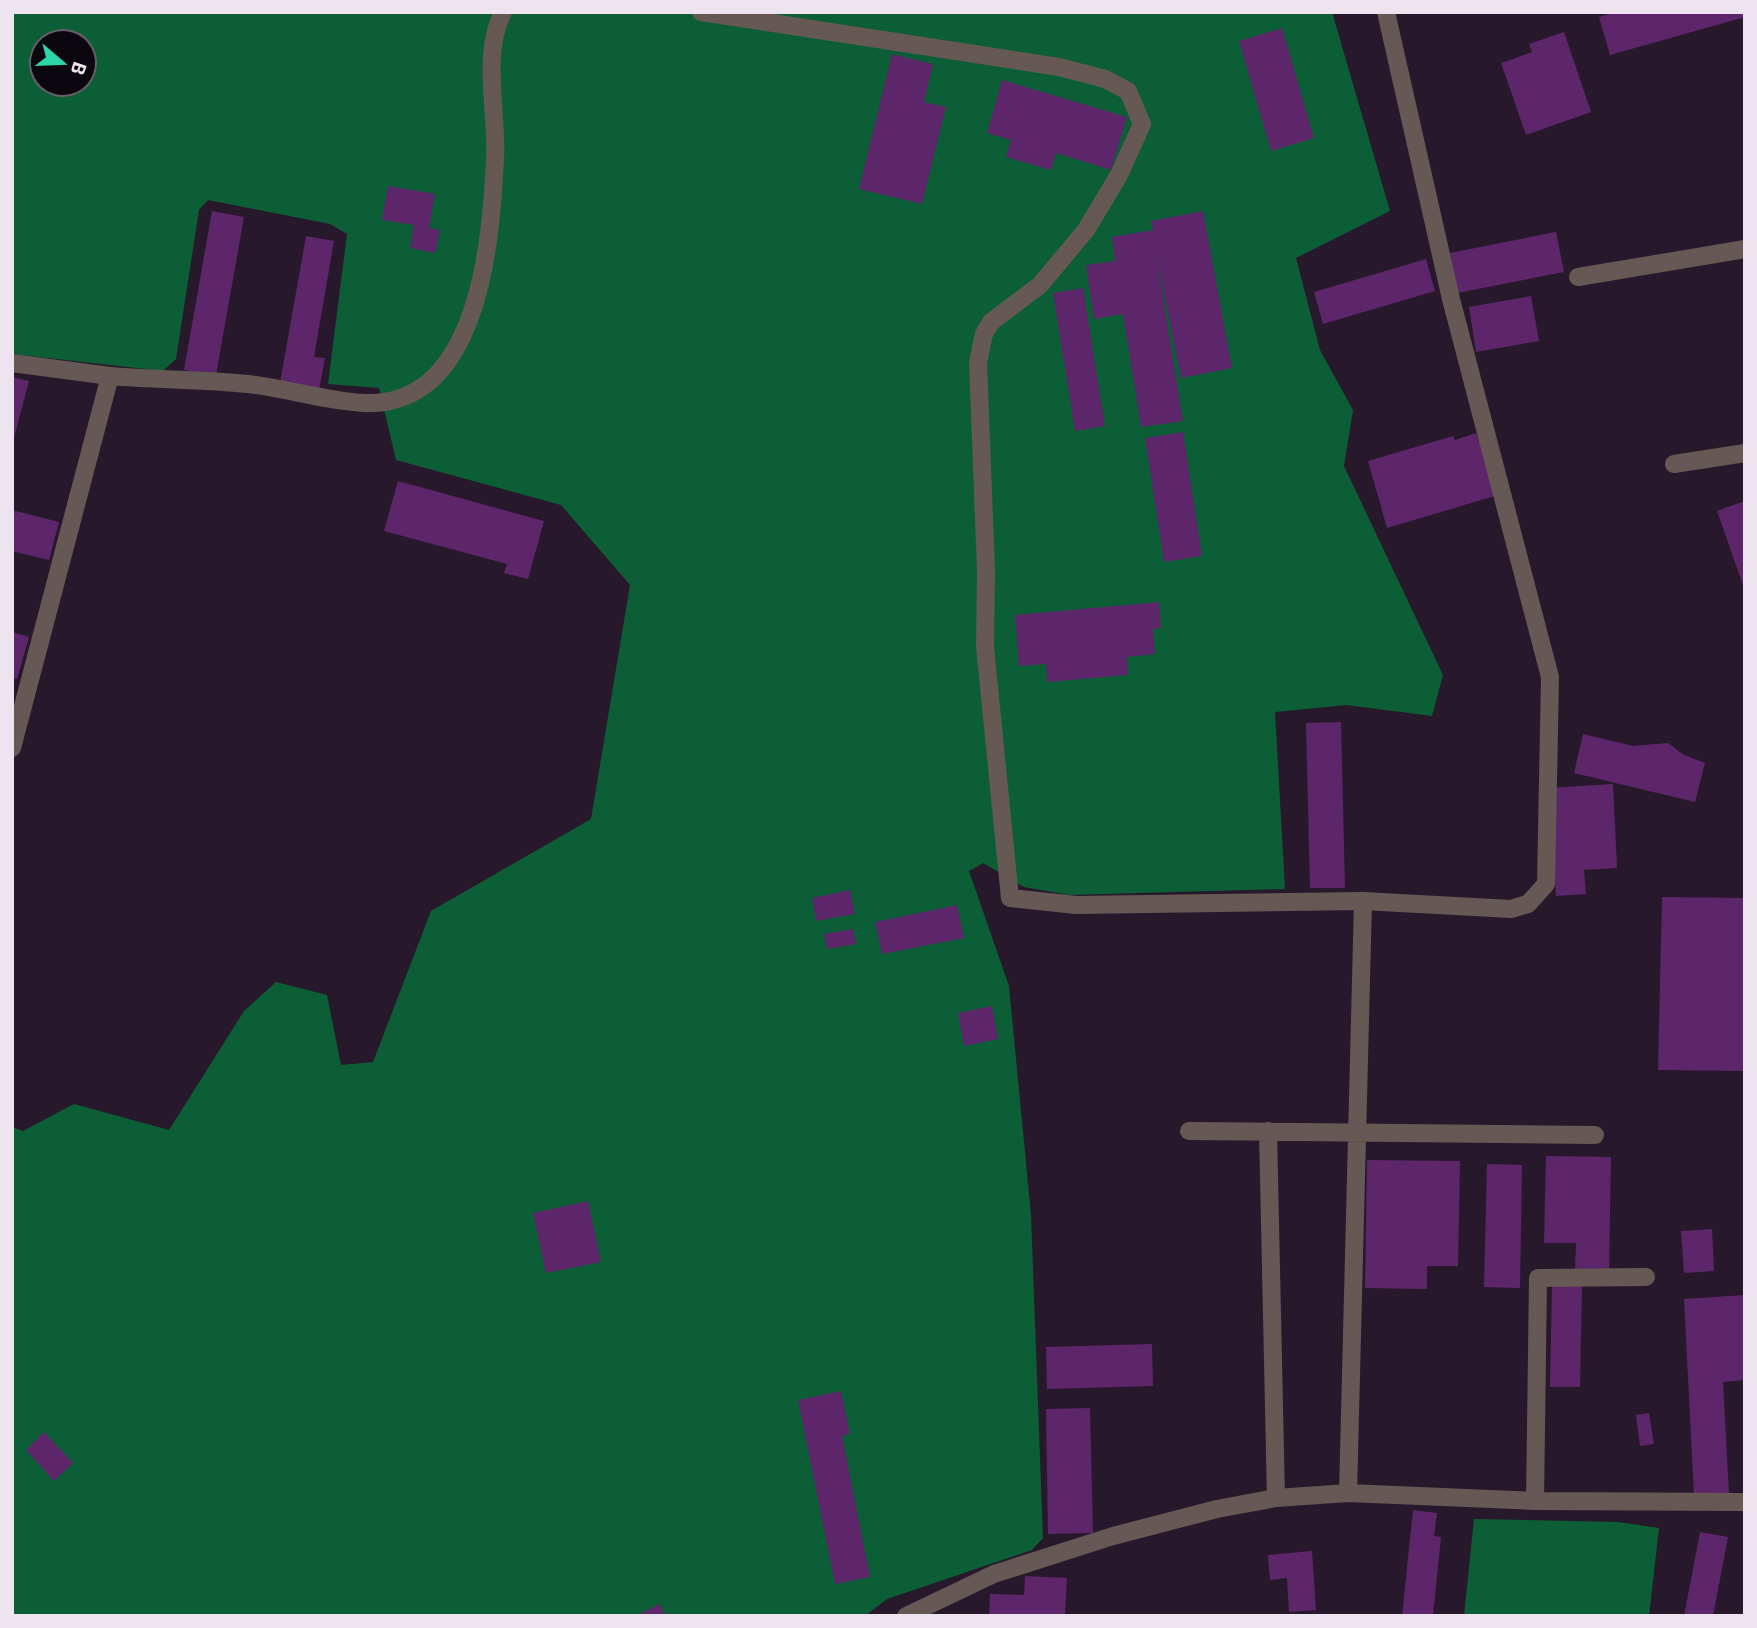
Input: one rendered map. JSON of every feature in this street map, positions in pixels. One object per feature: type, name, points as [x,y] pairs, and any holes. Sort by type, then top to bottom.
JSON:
[{"type":"street","points":[[12,363],[110,376],[248,384],[373,403],[406,397],[425,386],[446,365],[465,329],[482,281],[496,157],[493,58],[498,22],[503,12]]},
{"type":"street","points":[[701,12],[1059,67],[1105,79],[1128,91],[1142,124],[1119,175],[1086,230],[1064,260],[1017,305],[991,322],[984,334],[978,362],[986,571],[985,647],[1010,898],[1095,905],[1363,901],[1511,909],[1528,904],[1546,884],[1550,677],[1451,299],[1385,12]]},
{"type":"street","points":[[1578,277],[1745,249]]},
{"type":"street","points":[[12,748],[110,376]]},
{"type":"street","points":[[1674,464],[1745,453]]},
{"type":"street","points":[[1348,1493],[1355,1131],[1363,901]]},
{"type":"street","points":[[1268,1130],[1276,1498]]},
{"type":"street","points":[[1189,1132],[1268,1130],[1595,1135]]},
{"type":"street","points":[[1535,1501],[1538,1278],[1646,1277]]},
{"type":"street","points":[[906,1616],[994,1574],[1100,1540],[1217,1509],[1276,1498],[1348,1493],[1535,1501],[1745,1502]]},
{"type":"green space","points":[[12,12],[1332,12],[1390,211],[1296,258],[1320,350],[1353,410],[1344,466],[1443,675],[1432,716],[1346,705],[1275,712],[1285,889],[1069,895],[1024,887],[983,863],[969,871],[1009,986],[1031,1215],[1043,1538],[1032,1550],[887,1599],[865,1616],[12,1616],[12,1127],[23,1131],[74,1104],[169,1130],[244,1011],[276,982],[327,995],[341,1065],[373,1062],[431,911],[591,819],[630,585],[561,505],[396,460],[379,388],[328,384],[347,234],[330,224],[208,200],[199,210],[176,359],[163,371],[12,354]]},
{"type":"green space","points":[[1474,1519],[1618,1522],[1659,1528],[1649,1616],[1464,1616]]},
{"type":"building","points":[[1615,12],[1745,12],[1745,17],[1610,55],[1599,17]]},
{"type":"building","points":[[1282,28],[1314,138],[1271,151],[1239,41]]},
{"type":"building","points":[[1564,32],[1591,112],[1526,135],[1501,63],[1532,52],[1529,44]]},
{"type":"building","points":[[892,54],[933,64],[924,102],[946,107],[922,204],[859,189]]},
{"type":"building","points":[[1002,80],[1127,117],[1111,170],[1056,153],[1051,170],[1006,157],[1011,140],[987,133]]},
{"type":"building","points":[[388,186],[435,194],[429,228],[440,230],[435,253],[410,248],[414,225],[382,220]]},
{"type":"building","points":[[212,211],[244,217],[216,375],[184,370]]},
{"type":"building","points":[[1203,211],[1232,368],[1181,378],[1156,253],[1183,421],[1141,427],[1123,314],[1094,319],[1086,265],[1115,261],[1112,237],[1153,230],[1151,221]]},
{"type":"building","points":[[1556,232],[1564,272],[1457,293],[1450,253]]},
{"type":"building","points":[[306,236],[334,241],[314,357],[325,358],[319,390],[280,383]]},
{"type":"building","points":[[1426,259],[1435,291],[1323,324],[1314,292]]},
{"type":"building","points":[[1083,288],[1105,426],[1075,431],[1053,293]]},
{"type":"building","points":[[1531,296],[1539,341],[1476,352],[1469,307]]},
{"type":"building","points":[[12,377],[29,381],[13,441],[12,441]]},
{"type":"building","points":[[1183,432],[1202,556],[1164,562],[1145,438]]},
{"type":"building","points":[[1476,433],[1498,495],[1387,528],[1368,461],[1453,436],[1455,440]]},
{"type":"building","points":[[398,481],[544,521],[528,579],[504,573],[507,564],[384,531]]},
{"type":"building","points":[[1745,501],[1745,588],[1744,588],[1717,511]]},
{"type":"building","points":[[12,510],[59,522],[49,560],[12,551]]},
{"type":"building","points":[[1159,602],[1161,628],[1153,629],[1155,654],[1127,657],[1128,675],[1047,682],[1046,664],[1019,666],[1015,615]]},
{"type":"building","points":[[12,632],[29,637],[17,679],[12,678]]},
{"type":"building","points":[[1341,722],[1345,888],[1310,888],[1306,723]]},
{"type":"building","points":[[1583,734],[1633,746],[1668,743],[1684,755],[1705,763],[1695,802],[1574,773]]},
{"type":"building","points":[[1613,784],[1617,868],[1584,870],[1586,894],[1556,896],[1549,788]]},
{"type":"building","points":[[850,890],[855,914],[816,921],[812,898]]},
{"type":"building","points":[[1662,897],[1745,898],[1745,1071],[1658,1070]]},
{"type":"building","points":[[957,905],[964,938],[882,954],[875,922]]},
{"type":"building","points":[[853,929],[856,944],[827,949],[824,934]]},
{"type":"building","points":[[992,1006],[998,1039],[964,1046],[958,1013]]},
{"type":"building","points":[[1546,1156],[1611,1157],[1609,1272],[1575,1271],[1576,1243],[1544,1243]]},
{"type":"building","points":[[1367,1160],[1460,1161],[1458,1266],[1427,1266],[1427,1289],[1365,1288]]},
{"type":"building","points":[[1487,1164],[1522,1165],[1520,1288],[1484,1287]]},
{"type":"building","points":[[588,1201],[601,1262],[546,1273],[533,1213]]},
{"type":"building","points":[[1712,1229],[1714,1271],[1684,1273],[1681,1231]]},
{"type":"building","points":[[1552,1285],[1582,1285],[1580,1387],[1550,1387]]},
{"type":"building","points":[[1745,1295],[1745,1380],[1723,1382],[1729,1493],[1694,1495],[1684,1299]]},
{"type":"building","points":[[1152,1344],[1153,1386],[1047,1389],[1046,1347]]},
{"type":"building","points":[[841,1391],[850,1434],[842,1436],[870,1577],[835,1584],[798,1400]]},
{"type":"building","points":[[1090,1408],[1093,1533],[1048,1534],[1046,1409]]},
{"type":"building","points":[[1649,1413],[1654,1444],[1640,1446],[1636,1415]]},
{"type":"building","points":[[44,1432],[73,1463],[54,1481],[26,1450]]},
{"type":"building","points":[[1413,1510],[1437,1513],[1434,1536],[1441,1537],[1433,1616],[1402,1616]]},
{"type":"building","points":[[1700,1532],[1728,1537],[1713,1616],[1684,1616]]},
{"type":"building","points":[[1312,1551],[1316,1610],[1289,1612],[1287,1578],[1270,1580],[1268,1555]]},
{"type":"building","points":[[1025,1576],[1067,1578],[1065,1616],[989,1616],[990,1594],[1024,1595]]},
{"type":"building","points":[[660,1604],[665,1616],[635,1616]]}]
